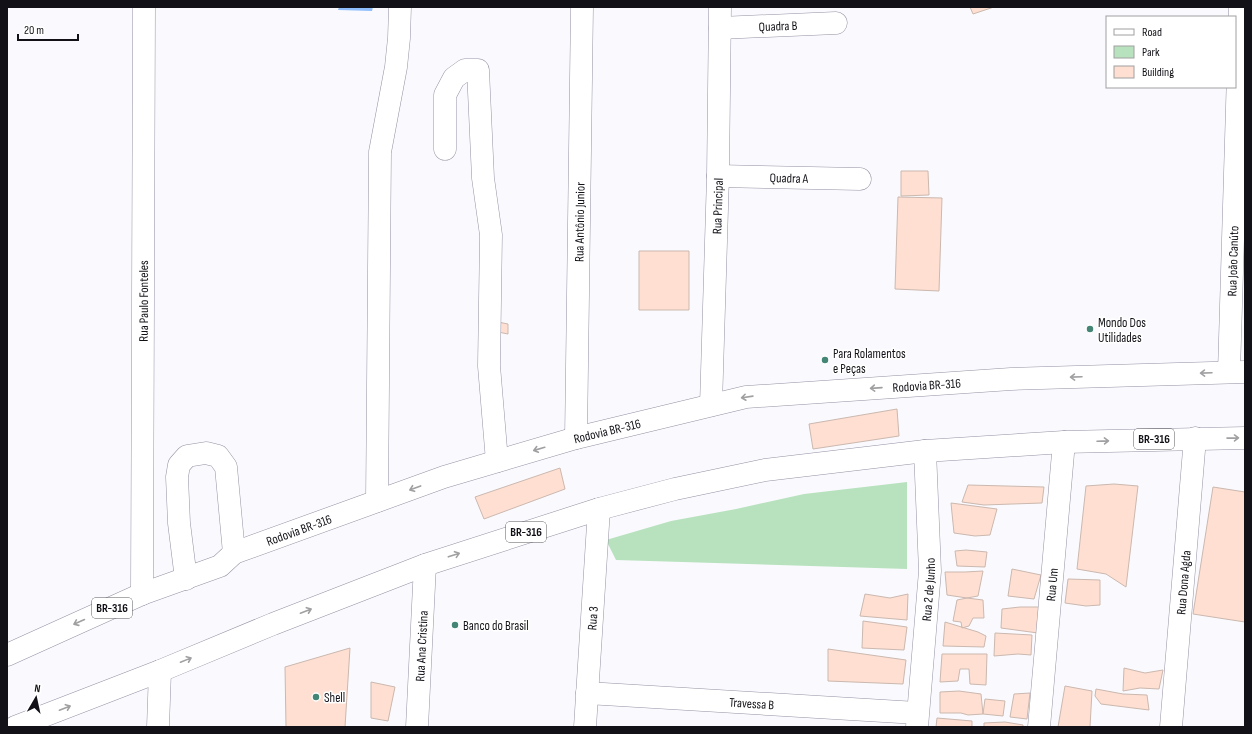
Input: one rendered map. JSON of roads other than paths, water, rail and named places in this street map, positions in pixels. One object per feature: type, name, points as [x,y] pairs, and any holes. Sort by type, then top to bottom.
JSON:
[{"type":"main road","name":"Rua Paulo Fonteles","points":[[142,594],[144,7]]},
{"type":"main road","points":[[377,501],[380,152],[396,68],[400,7]]},
{"type":"main road","name":"Rua Antônio Junior","points":[[576,438],[582,7]]},
{"type":"main road","name":"Rua João Canúto","points":[[1237,372],[1240,7]]},
{"type":"main road","name":"Quadra B","points":[[720,17],[836,23]]},
{"type":"main road","name":"Rua Principal","points":[[711,405],[718,176],[720,17]]},
{"type":"main road","points":[[445,149],[445,95],[454,78],[465,70],[478,70],[483,178],[491,235],[489,366],[497,461]]},
{"type":"main road","name":"Quadra A","points":[[718,176],[860,178]]},
{"type":"main road","name":"Rodovia BR-316","points":[[7,654],[142,594],[220,566],[234,553],[444,477],[576,438],[711,405],[746,397],[1011,379],[1237,372]]},
{"type":"main road","name":"Rua Dona Agda","points":[[1171,727],[1195,438]]},
{"type":"main road","name":"BR-316","points":[[15,727],[160,671],[280,621],[425,565],[599,509],[675,490],[765,470],[925,451],[1064,442],[1245,438]]},
{"type":"main road","name":"Rua Um","points":[[1039,727],[1064,442]]},
{"type":"main road","name":"Rua 2 de Junho","points":[[917,720],[930,571],[925,451]]},
{"type":"main road","points":[[186,579],[179,523],[176,477],[179,465],[187,456],[206,453],[212,454],[218,456],[226,467],[234,553]]},
{"type":"main road","name":"Rua 3","points":[[585,727],[599,509]]},
{"type":"main road","name":"Rua Ana Cristina","points":[[417,727],[425,565]]},
{"type":"main road","points":[[158,727],[160,671]]},
{"type":"main road","name":"Travessa B","points":[[587,693],[917,720]]},
{"type":"water","points":[[339,7],[373,7],[372,11],[338,10]]},
{"type":"place","name":"Mondo Dos Utilidades","points":[[1090,329]]},
{"type":"place","name":"Para Rolamentos e Peças","points":[[825,360]]},
{"type":"place","name":"Banco do Brasil","points":[[455,625]]},
{"type":"place","name":"Shell","points":[[316,697]]}]
